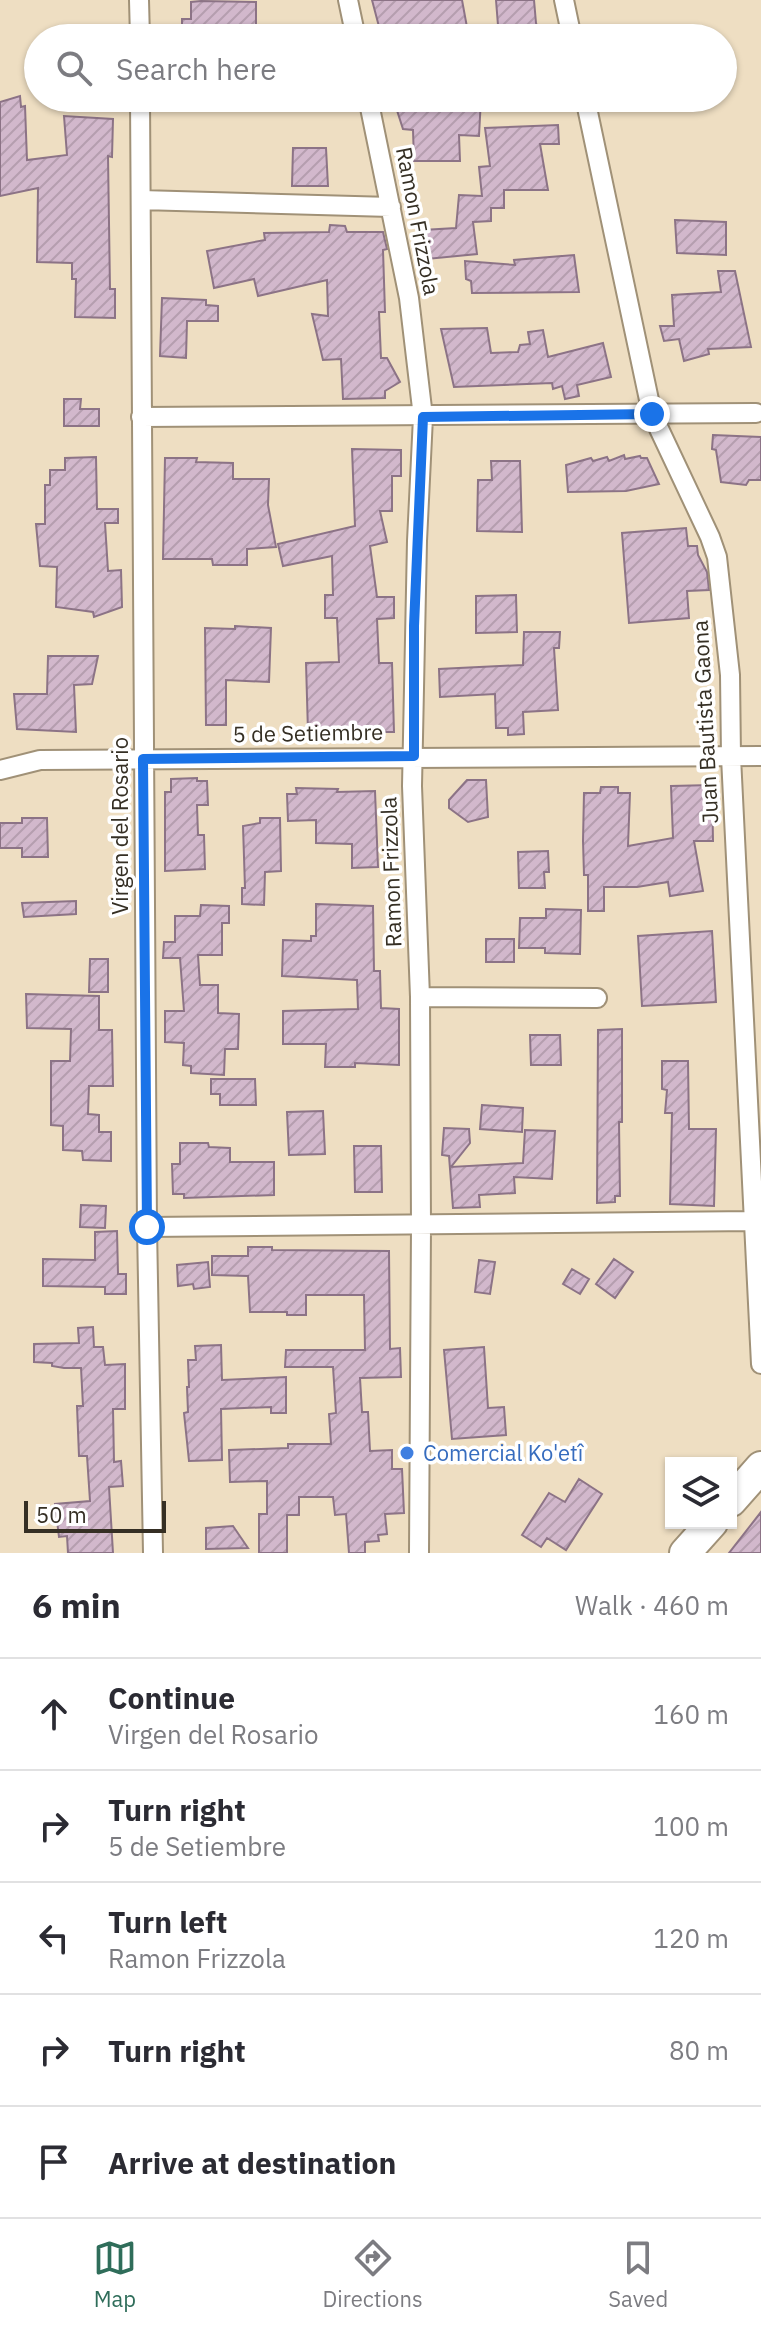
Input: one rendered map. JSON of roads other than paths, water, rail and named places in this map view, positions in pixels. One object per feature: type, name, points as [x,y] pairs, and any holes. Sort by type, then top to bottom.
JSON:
[{"type":"main road","points":[[737,1494],[761,1467]]},
{"type":"main road","points":[[685,1553],[707,1529]]},
{"type":"street","points":[[139,0],[140,24]]},
{"type":"street","points":[[348,0],[353,24]]},
{"type":"street","points":[[564,0],[569,24]]},
{"type":"street","name":"Virgen del Rosario","points":[[140,112],[147,1227],[153,1553]]},
{"type":"street","name":"Ramon Frizzola","points":[[371,112],[409,298],[423,417],[414,626],[412,786],[420,997],[419,1553]]},
{"type":"street","name":"Juan Bautista Gaona","points":[[588,112],[652,414],[717,557],[730,675],[731,757],[761,1364]]},
{"type":"street","points":[[141,200],[391,207]]},
{"type":"street","points":[[141,417],[756,413]]},
{"type":"street","name":"5 de Setiembre","points":[[0,770],[40,760],[761,756]]},
{"type":"street","points":[[420,997],[597,998]]},
{"type":"street","points":[[147,1227],[753,1221]]},
{"type":"place","name":"Comercial Ko'etî","points":[[407,1453]]}]
